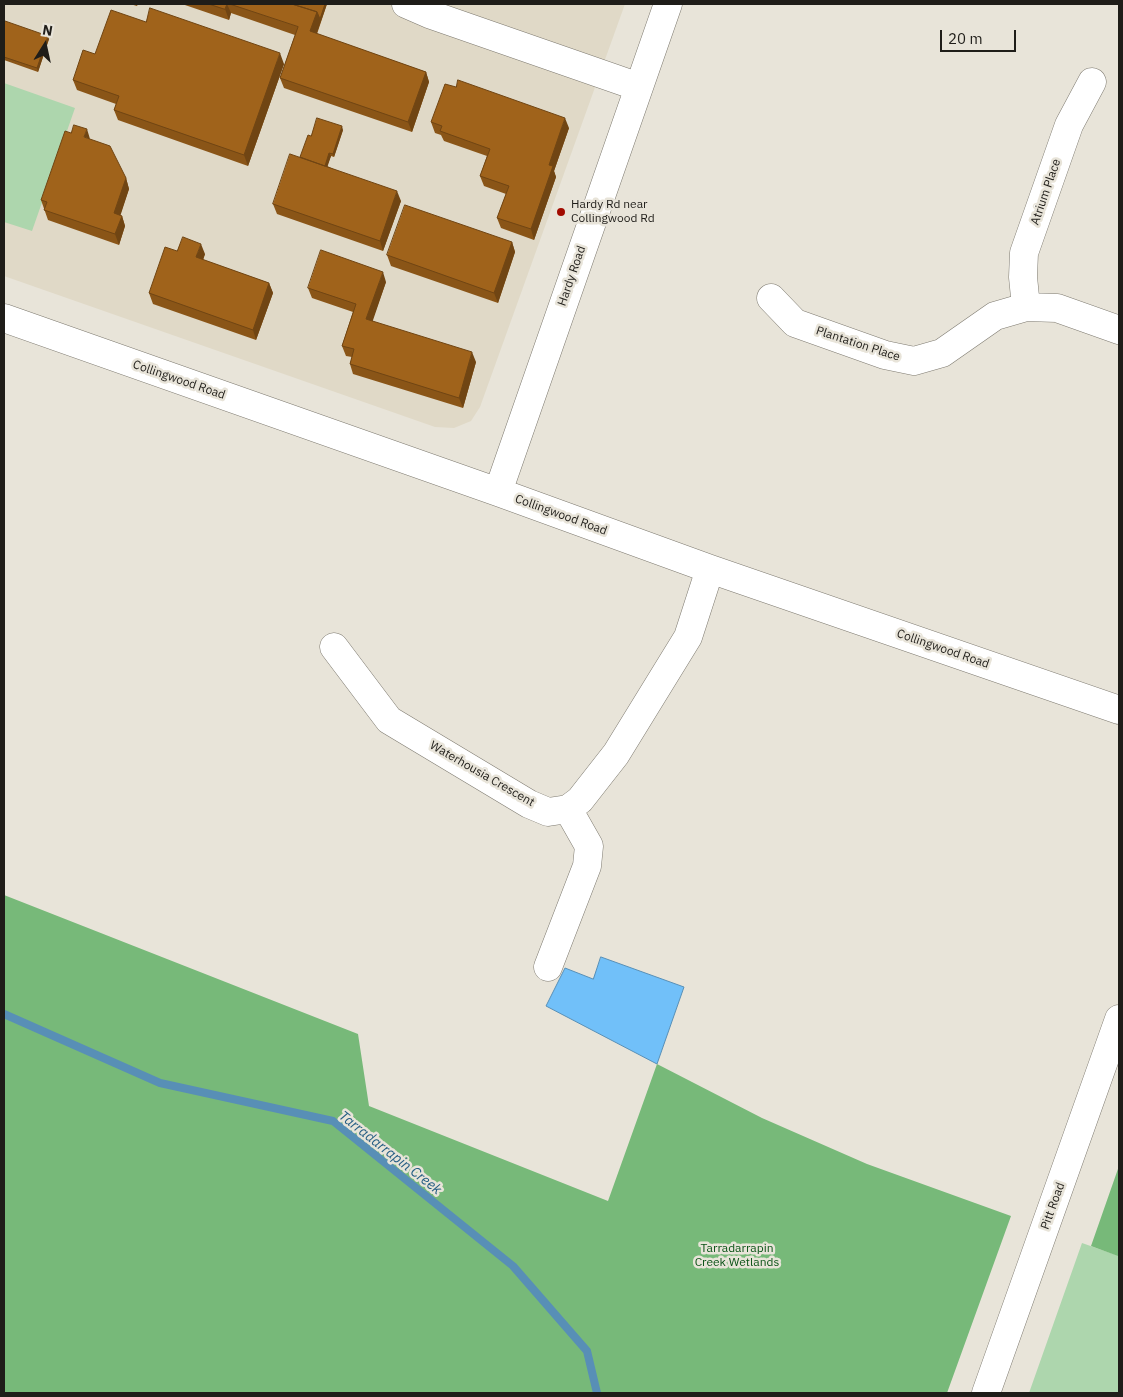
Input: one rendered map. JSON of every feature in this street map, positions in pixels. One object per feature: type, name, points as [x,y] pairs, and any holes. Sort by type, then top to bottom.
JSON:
[{"type":"street","points":[[406,4],[429,14],[639,87]]},
{"type":"street","name":"Hardy Road","points":[[498,492],[668,4]]},
{"type":"street","name":"Atrium Place","points":[[1026,307],[1022,277],[1024,253],[1069,125],[1092,82]]},
{"type":"street","name":"Plantation Place","points":[[771,298],[795,323],[885,355],[914,361],[942,353],[995,316],[1026,307],[1057,308],[1119,330]]},
{"type":"street","name":"Collingwood Road","points":[[4,318],[498,492],[710,569],[1119,710]]},
{"type":"street","points":[[548,967],[587,866],[589,846],[568,809],[580,800],[616,754],[688,637],[710,569]]},
{"type":"street","name":"Waterhousia Crescent","points":[[334,647],[389,720],[530,804],[548,812],[568,809]]},
{"type":"street","name":"Pitt Road","points":[[986,1393],[1119,1019]]},
{"type":"shaded area","points":[[4,4],[625,4],[480,407],[471,421],[454,428],[435,427],[4,276]]},
{"type":"green space","points":[[4,83],[75,108],[32,231],[4,222]]},
{"type":"green space","name":"Tarradarrapin Creek Wetlands","points":[[4,895],[358,1034],[369,1106],[608,1201],[657,1064],[762,1118],[867,1164],[1011,1216],[947,1393],[4,1393]]},
{"type":"green space","points":[[1119,1166],[1119,1252],[1118,1256],[1091,1246]]},
{"type":"green space","points":[[1082,1243],[1119,1256],[1119,1393],[1029,1393]]},
{"type":"water","points":[[601,957],[684,987],[657,1064],[546,1006],[565,968],[593,979]]},
{"type":"building","points":[[209,4],[227,4],[225,9]]},
{"type":"building","points":[[230,4],[292,4],[317,12],[310,31],[426,72],[408,122],[280,78],[298,27]]},
{"type":"building","points":[[292,4],[325,4],[320,19],[317,12]]},
{"type":"building","points":[[150,8],[280,53],[244,155],[114,110],[119,96],[73,80],[83,50],[95,54],[111,10],[146,22]]},
{"type":"building","points":[[5,21],[48,36],[37,68],[4,57]]},
{"type":"building","points":[[458,80],[565,118],[549,165],[553,166],[531,229],[497,218],[509,186],[480,176],[490,149],[440,131],[442,126],[431,122],[445,84],[456,87]]},
{"type":"building","points":[[317,118],[342,126],[333,154],[329,153],[325,166],[300,157],[308,135],[311,136]]},
{"type":"building","points":[[74,125],[87,129],[84,137],[110,146],[126,178],[114,213],[122,216],[115,234],[44,210],[47,202],[41,200],[65,131],[71,133]]},
{"type":"building","points":[[290,154],[397,191],[380,241],[273,204]]},
{"type":"building","points":[[405,205],[512,242],[494,293],[387,255]]},
{"type":"building","points":[[183,237],[201,244],[196,257],[269,283],[253,330],[149,293],[165,247],[177,251]]},
{"type":"building","points":[[321,250],[383,272],[366,319],[472,352],[459,398],[350,364],[354,349],[342,346],[356,304],[308,288]]},
{"type":"waterway","name":"Tarradarrapin Creek","points":[[4,1014],[160,1083],[333,1121],[513,1266],[587,1351],[597,1393]]},
{"type":"place","name":"Hardy Rd near Collingwood Rd","points":[[561,212]]}]
